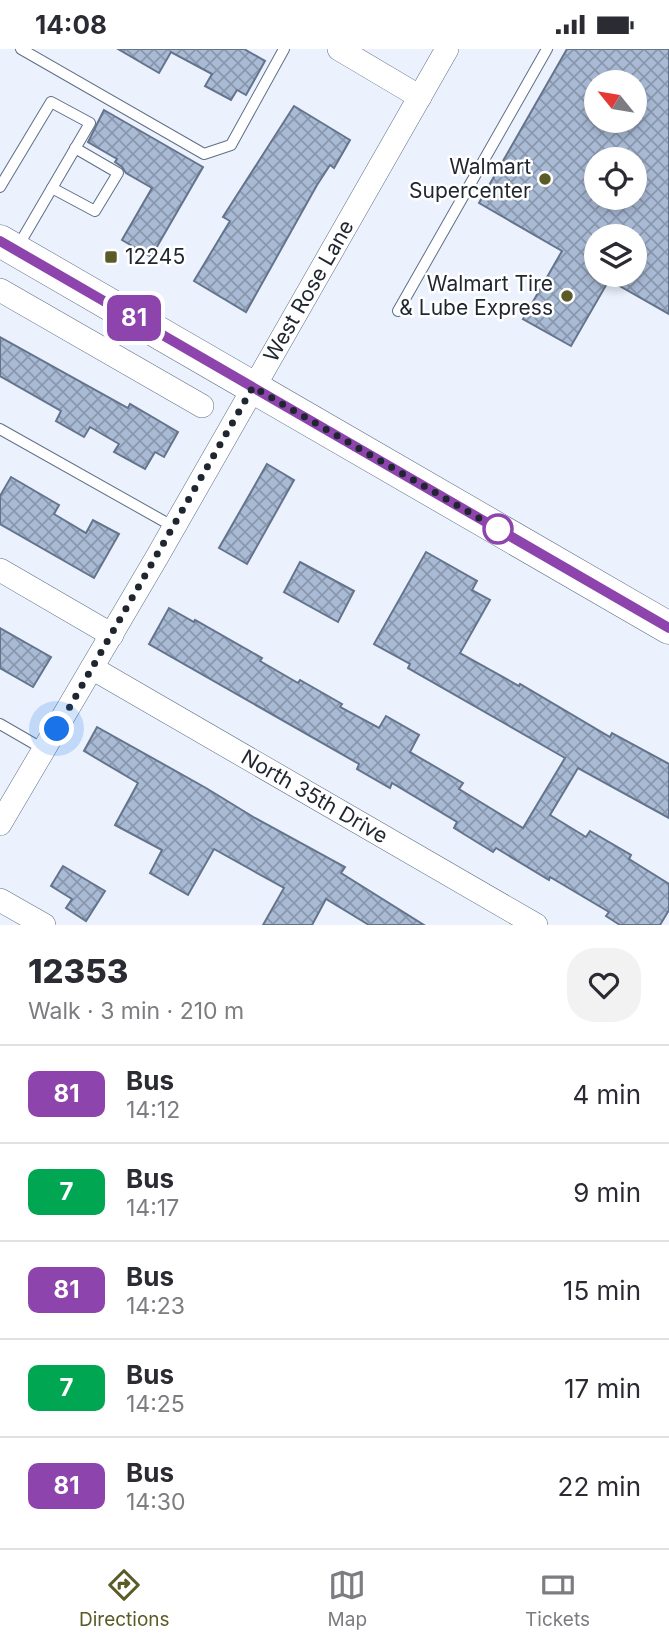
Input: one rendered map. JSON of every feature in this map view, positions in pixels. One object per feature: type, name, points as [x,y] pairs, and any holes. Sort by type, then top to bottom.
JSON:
[{"type":"main road","points":[[8,246],[669,628]]},
{"type":"street","points":[[339,49],[420,97]]},
{"type":"street","name":"West Rose Lane","points":[[0,824],[112,635],[447,49]]},
{"type":"street","points":[[0,290],[202,406]]},
{"type":"street","points":[[0,570],[112,635]]},
{"type":"street","name":"North 35th Drive","points":[[92,668],[537,925]]},
{"type":"street","points":[[0,900],[44,925]]},
{"type":"lane","points":[[21,49],[204,154],[232,145],[284,49]]},
{"type":"lane","points":[[398,311],[547,49]]},
{"type":"lane","points":[[0,187],[51,101],[90,123],[52,188],[8,246]]},
{"type":"lane","points":[[52,188],[95,211],[118,173],[75,148]]},
{"type":"lane","points":[[0,429],[174,527]]},
{"type":"lane","points":[[0,724],[45,750]]},
{"type":"building","points":[[118,49],[244,49],[265,61],[246,95],[237,90],[231,100],[205,86],[212,74],[171,52],[159,73]]},
{"type":"building","name":"Walmart Supercenter","points":[[567,49],[669,49],[669,314],[621,287],[647,287],[647,224],[584,224],[584,287],[605,287],[571,346],[523,319],[562,251],[479,203]]},
{"type":"building","points":[[294,106],[350,140],[334,168],[330,165],[317,185],[246,312],[194,281],[230,221],[223,217]]},
{"type":"building","points":[[104,110],[203,167],[151,257],[122,240],[152,188],[126,173],[115,162],[117,159],[88,142]]},
{"type":"building","points":[[0,337],[128,408],[130,404],[178,432],[164,457],[155,452],[145,469],[114,452],[119,444],[90,427],[84,437],[56,421],[61,411],[0,376]]},
{"type":"building","points":[[267,464],[294,480],[247,564],[219,548]]},
{"type":"building","points":[[11,477],[59,505],[54,514],[86,533],[93,520],[119,534],[94,578],[0,524],[0,496]]},
{"type":"building","points":[[426,552],[477,581],[472,590],[490,600],[460,653],[519,686],[520,684],[610,737],[612,733],[669,764],[669,818],[578,768],[550,815],[586,837],[590,831],[631,855],[629,859],[669,884],[669,910],[660,925],[620,925],[606,916],[609,912],[496,848],[493,852],[454,828],[457,822],[392,783],[390,788],[357,769],[359,764],[149,644],[169,608],[194,622],[195,620],[262,658],[260,661],[298,683],[300,680],[342,704],[340,707],[379,728],[386,716],[419,735],[410,752],[463,783],[459,789],[523,828],[565,758],[408,668],[410,664],[374,644]]},
{"type":"building","points":[[300,562],[354,591],[338,622],[284,592]]},
{"type":"building","points":[[0,628],[51,657],[33,687],[0,668]]},
{"type":"building","points":[[97,727],[345,867],[341,873],[424,925],[369,925],[326,899],[312,925],[263,925],[284,888],[214,849],[188,895],[150,873],[162,850],[115,825],[138,783],[84,751]]},
{"type":"building","points":[[63,866],[105,891],[86,921],[66,908],[72,899],[51,886]]},
{"type":"bus line","name":"81","points":[[0,241],[669,628]]},
{"type":"place","name":"Walmart Supercenter","points":[[545,179]]},
{"type":"place","name":"12245","points":[[111,257]]},
{"type":"place","name":"Walmart Tire & Lube Express","points":[[567,296]]},
{"type":"route","points":[[57,729],[253,387],[498,529]]}]
